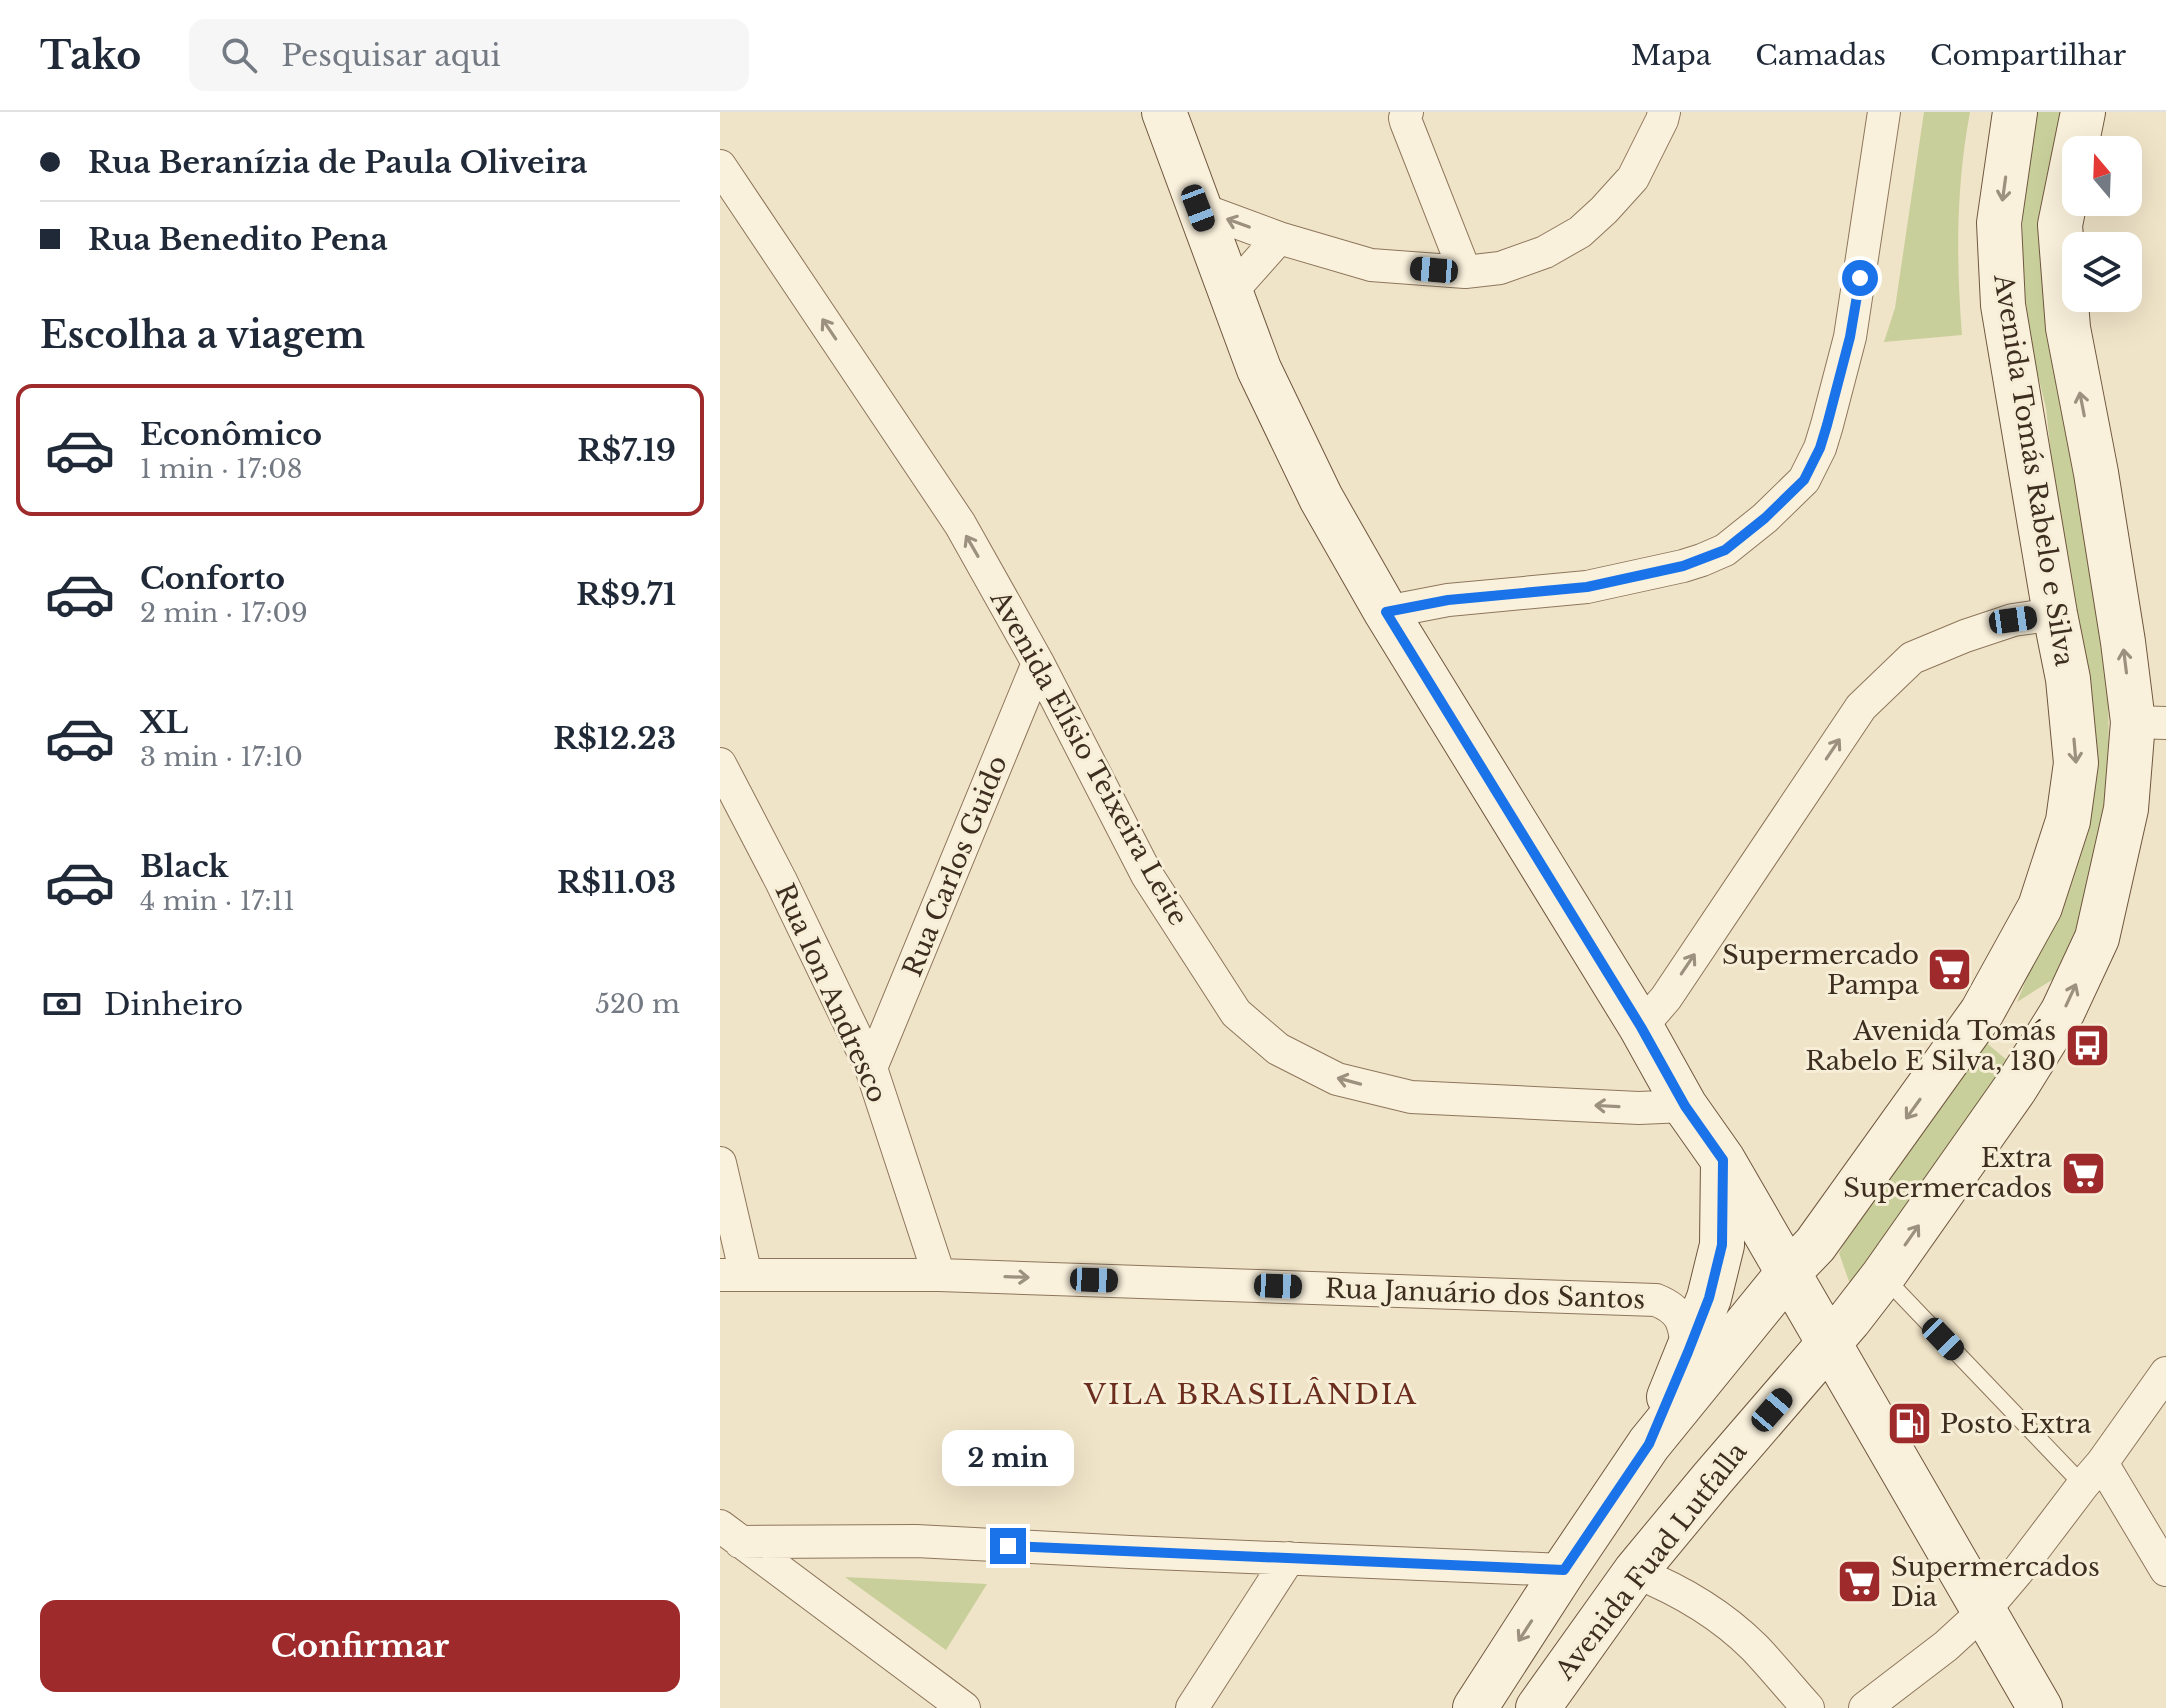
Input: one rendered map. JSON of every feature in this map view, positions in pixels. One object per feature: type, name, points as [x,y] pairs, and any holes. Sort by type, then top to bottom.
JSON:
[{"type":"main road","points":[[1164,112],[1259,369],[1321,498],[1386,612],[1641,1027],[1685,1106],[1723,1160],[2040,1708]]},
{"type":"main road","name":"Avenida Tomás Rabelo e Silva","points":[[1788,1273],[1815,1245],[1982,1012],[2040,907],[2068,821],[2076,763],[2068,679],[2003,305],[1999,223],[2015,112]]},
{"type":"main road","points":[[1829,1343],[1883,1276],[2016,1087],[2063,1011],[2097,938],[2126,809],[2150,722],[2123,642],[2096,473],[2068,328],[2060,225],[2083,112]]},
{"type":"main road","points":[[1982,1012],[2037,1053]]},
{"type":"main road","points":[[1649,1444],[1709,1298],[1722,1245],[1723,1160]]},
{"type":"main road","points":[[1479,1705],[1564,1570],[1649,1444],[1788,1273]]},
{"type":"main road","name":"Avenida Fuad Lutfalla","points":[[1538,1708],[1635,1572],[1829,1343]]},
{"type":"street","points":[[1407,112],[1406,122],[1465,272]]},
{"type":"street","points":[[1198,208],[1279,238],[1371,265],[1465,272],[1500,268],[1545,252],[1580,232],[1604,210],[1633,178],[1664,112]]},
{"type":"street","points":[[1386,612],[1448,600],[1587,587],[1683,566],[1725,550],[1765,518],[1804,480],[1820,448],[1850,337],[1884,112]]},
{"type":"street","name":"Avenida Elísio Teixeira Leite","points":[[720,166],[960,524],[1038,663],[1147,875],[1236,1013],[1278,1049],[1337,1079],[1411,1097],[1639,1108],[1685,1106]]},
{"type":"street","points":[[1230,293],[1279,238]]},
{"type":"street","points":[[1641,1027],[1666,998],[1861,707],[1879,689],[1912,658],[2013,620],[2055,614]]},
{"type":"street","name":"Rua Carlos Guido","points":[[871,1068],[1038,663]]},
{"type":"street","name":"Rua Ion Andresco","points":[[720,764],[781,881],[871,1068],[939,1275]]},
{"type":"street","points":[[720,1163],[733,1275]]},
{"type":"street","name":"Rua Januário dos Santos","points":[[733,1275],[939,1275],[1656,1300],[1671,1306],[1681,1317],[1688,1352]]},
{"type":"street","points":[[1865,1708],[1946,1646],[1983,1612],[2017,1572],[2166,1373]]},
{"type":"street","points":[[2092,1474],[2166,1570]]},
{"type":"street","points":[[730,1534],[1564,1570]]},
{"type":"street","points":[[730,1534],[964,1708]]},
{"type":"street","points":[[1192,1708],[1289,1558]]},
{"type":"street","points":[[1635,1572],[1669,1586],[1712,1612],[1754,1647],[1808,1708]]},
{"type":"lane","points":[[1883,1276],[2092,1474]]},
{"type":"green space","points":[[1924,112],[1970,112],[1958,223],[1962,335],[1884,342],[1895,308]]},
{"type":"green space","points":[[2034,112],[2061,112],[2062,216],[2066,216],[2067,232],[2062,232],[2062,312],[2071,312],[2079,486],[2108,680],[2109,761],[2098,855],[2080,931],[2055,978],[2017,1002],[2039,948],[2085,656],[2055,492],[2046,408],[2032,351],[2023,282],[2022,194]]},
{"type":"green space","points":[[1983,1040],[2008,1061],[1887,1239],[1850,1284],[1839,1253],[1864,1206]]},
{"type":"green space","points":[[845,1577],[987,1584],[946,1650]]},
{"type":"place","name":"Supermercado Pampa","points":[[1950,970]]},
{"type":"place","name":"Avenida Tomás Rabelo E Silva, 130","points":[[2087,1046]]},
{"type":"place","name":"Extra Supermercados","points":[[2083,1173]]},
{"type":"place","name":"Posto Extra","points":[[1909,1424]]},
{"type":"place","name":"Supermercados Dia","points":[[1860,1582]]},
{"type":"district","name":"VILA BRASILÂNDIA","points":[[1251,1394]]},
{"type":"route","points":[[1008,1546],[1564,1570],[1649,1444],[1709,1298],[1722,1245],[1723,1160],[1685,1106],[1641,1027],[1386,612],[1448,600],[1587,587],[1683,566],[1725,550],[1765,518],[1804,480],[1820,448],[1850,337],[1860,278]]}]
